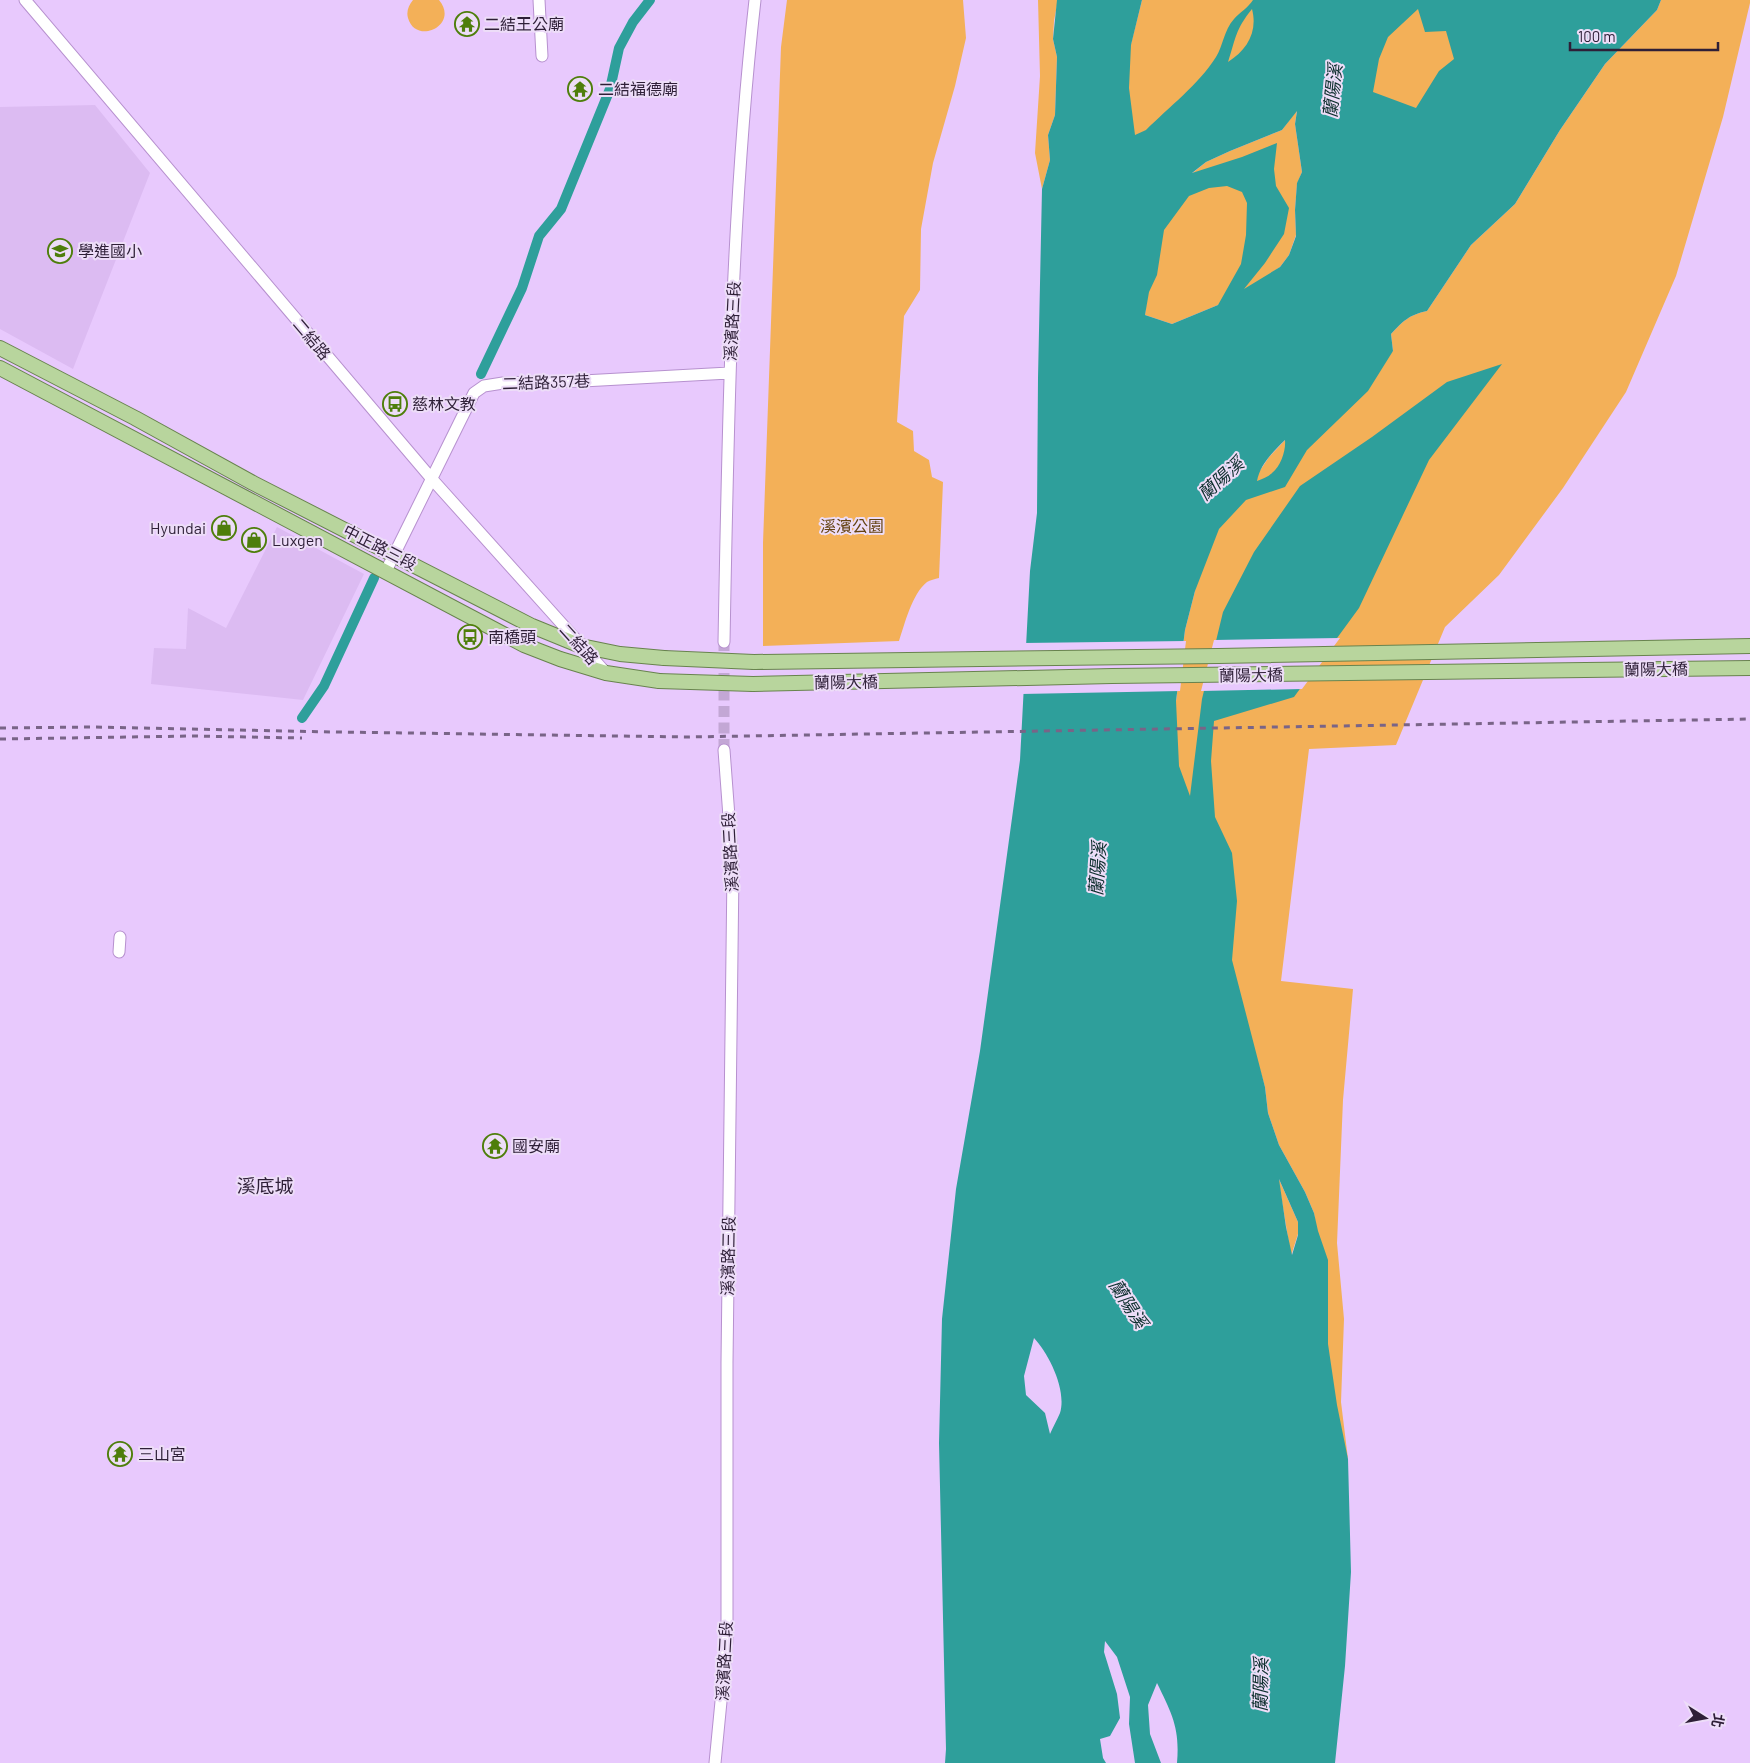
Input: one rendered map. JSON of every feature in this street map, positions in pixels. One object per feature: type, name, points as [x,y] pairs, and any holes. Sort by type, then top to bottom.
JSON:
[{"type":"main road","name":"中正路三段","points":[[0,348],[135,418],[253,483],[532,626],[581,646],[620,654],[754,662]]},
{"type":"main road","points":[[25,381],[32,365]]},
{"type":"main road","name":"中正路三段","points":[[0,368],[524,645],[560,659],[606,673],[659,681],[753,684]]},
{"type":"main road","name":"蘭陽大橋","points":[[754,662],[1750,646]]},
{"type":"main road","name":"蘭陽大橋","points":[[753,684],[1141,676],[1750,668]]},
{"type":"street","name":"二結路","points":[[25,0],[431,478],[606,673]]},
{"type":"street","points":[[539,0],[542,56]]},
{"type":"street","name":"溪濱路三段","points":[[724,642],[729,373],[746,93],[755,0]]},
{"type":"street","name":"二結路357巷","points":[[386,571],[431,478],[471,388],[503,383],[583,381],[729,373]]},
{"type":"street","name":"溪濱路三段","points":[[715,1763],[727,1640],[727,1344],[733,870],[724,750]]},
{"type":"street","points":[[119,952],[120,937]]},
{"type":"shaded area","name":"學進國小","points":[[95,105],[150,173],[73,369],[0,329],[0,107]]},
{"type":"shaded area","points":[[277,527],[364,574],[303,700],[151,684],[154,648],[186,649],[188,608],[226,628]]},
{"type":"green space","points":[[413,0],[439,0],[444,9],[444,17],[441,24],[427,31],[419,31],[412,26],[407,13]]},
{"type":"green space","name":"溪濱公園","points":[[787,0],[963,0],[966,38],[955,86],[933,163],[921,229],[920,290],[904,316],[897,422],[913,431],[914,451],[929,460],[932,477],[943,482],[939,578],[927,582],[917,594],[899,641],[763,646],[763,543],[781,47]]},
{"type":"green space","points":[[1038,0],[1058,0],[1053,39],[1057,57],[1055,115],[1048,135],[1050,160],[1042,189],[1035,153],[1040,76]]},
{"type":"green space","points":[[1142,0],[1311,0],[1129,254],[1121,56],[1131,44]]},
{"type":"green space","points":[[1397,0],[1490,0],[1481,58],[1348,199],[1352,133]]},
{"type":"green space","points":[[1661,0],[1750,0],[1750,3],[1723,117],[1676,276],[1626,392],[1563,488],[1499,575],[1445,627],[1396,745],[1309,749],[1281,981],[1353,989],[1343,1100],[1337,1243],[1344,1319],[1341,1402],[1348,1459],[1327,1410],[1319,1247],[1314,1213],[1305,1192],[1279,1145],[1268,1113],[1265,1087],[1169,757],[1185,630],[1195,591],[1202,526],[1259,472],[1269,457],[1286,439],[1393,351],[1391,334],[1407,319],[1415,314],[1427,311],[1471,245],[1515,204],[1560,130],[1605,64],[1657,10]]},
{"type":"green space","points":[[1297,110],[1295,124],[1302,172],[1297,184],[1296,235],[1289,255],[1280,267],[1218,305],[1172,324],[1145,315],[1150,271],[1159,230],[1190,175],[1206,162],[1282,130]]},
{"type":"green space","points":[[1278,1177],[1298,1222],[1298,1234],[1291,1256]]},
{"type":"water","name":"蘭陽溪","points":[[1057,0],[1142,0],[1131,45],[1129,88],[1135,135],[1146,130],[1201,77],[1216,57],[1231,23],[1253,0],[1661,0],[1657,10],[1605,64],[1560,130],[1515,204],[1471,245],[1427,311],[1415,314],[1407,319],[1391,334],[1393,351],[1368,391],[1307,450],[1285,487],[1246,500],[1219,529],[1195,591],[1185,630],[1176,701],[1179,766],[1190,796],[1202,699],[1223,612],[1254,552],[1300,486],[1372,437],[1447,382],[1502,364],[1429,460],[1359,608],[1294,697],[1214,721],[1211,761],[1215,817],[1232,853],[1237,901],[1232,960],[1265,1087],[1268,1113],[1279,1145],[1305,1192],[1314,1213],[1328,1260],[1328,1344],[1337,1405],[1348,1459],[1351,1572],[1345,1666],[1335,1763],[1177,1763],[1178,1751],[1174,1722],[1157,1683],[1148,1705],[1150,1734],[1161,1763],[1135,1763],[1129,1724],[1130,1697],[1117,1657],[1105,1641],[1104,1652],[1117,1694],[1120,1718],[1110,1736],[1100,1739],[1103,1758],[1106,1763],[945,1763],[939,1443],[942,1319],[956,1189],[980,1051],[1020,760],[1030,571],[1037,513],[1042,189],[1050,160],[1048,135],[1055,115],[1057,57],[1053,39]],"holes":[[[1252,9],[1253,25],[1249,40],[1241,52],[1228,62],[1242,23]],[[1418,9],[1425,32],[1446,31],[1454,59],[1439,71],[1416,108],[1373,92],[1379,59],[1388,37]],[[1297,111],[1295,124],[1302,172],[1297,183],[1296,236],[1289,255],[1280,267],[1244,289],[1265,263],[1284,234],[1289,208],[1276,186],[1274,169],[1277,143],[1242,157],[1192,173],[1206,162],[1282,130]],[[1227,186],[1242,192],[1247,203],[1246,235],[1241,264],[1218,305],[1172,324],[1145,315],[1149,292],[1157,275],[1164,230],[1189,196],[1209,188]],[[1285,440],[1284,453],[1278,466],[1269,476],[1257,481],[1261,469]],[[1279,1179],[1298,1222],[1298,1235],[1292,1255],[1286,1227]],[[1034,1338],[1051,1363],[1061,1394],[1062,1404],[1060,1413],[1050,1434],[1045,1413],[1026,1395],[1024,1376]]]},
{"type":"pier","points":[[1340,638],[1302,689],[1201,691],[1214,640]]},
{"type":"pier","points":[[1186,641],[1180,691],[1021,694],[1023,643]]},
{"type":"waterway","points":[[481,374],[522,288],[539,236],[561,209],[610,89],[619,48],[633,22],[650,0]]},
{"type":"waterway","points":[[302,718],[324,686],[374,578]]},
{"type":"tunnel","points":[[724,642],[724,750]]},
{"type":"railway","points":[[0,728],[90,727],[688,737],[1750,719]]},
{"type":"railway","points":[[0,739],[193,736],[302,738]]},
{"type":"place","name":"二結王公廟","points":[[467,24]]},
{"type":"place","name":"二結福德廟","points":[[580,89]]},
{"type":"place","name":"學進國小","points":[[60,251]]},
{"type":"place","name":"慈林文教","points":[[395,404]]},
{"type":"place","name":"Hyundai","points":[[224,528]]},
{"type":"place","name":"Luxgen","points":[[254,540]]},
{"type":"place","name":"南橋頭","points":[[470,637]]},
{"type":"place","name":"國安廟","points":[[495,1146]]},
{"type":"place","name":"三山宮","points":[[120,1454]]},
{"type":"district","name":"溪底城","points":[[265,1186]]}]
